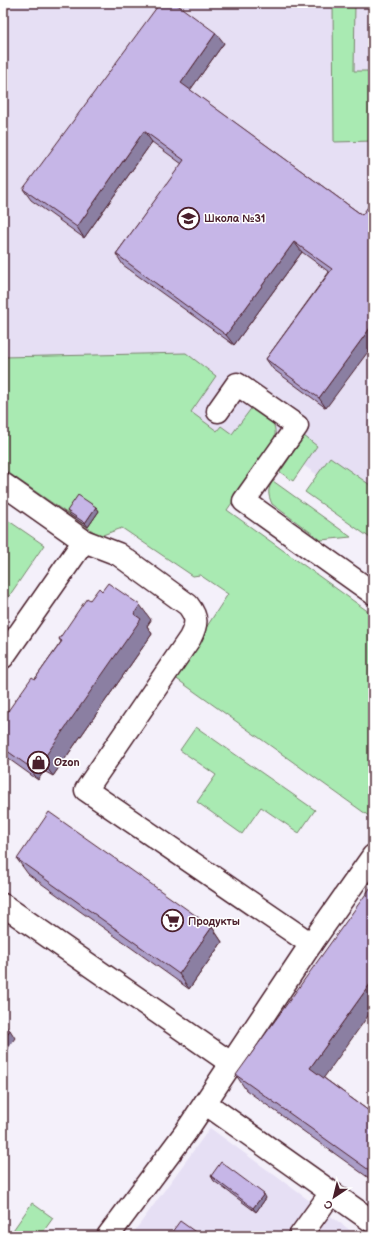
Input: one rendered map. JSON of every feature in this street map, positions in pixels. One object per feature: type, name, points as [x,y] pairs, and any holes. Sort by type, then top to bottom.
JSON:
[{"type":"lane","points":[[218,411],[237,384],[297,426],[244,501],[373,593]]},
{"type":"lane","points":[[3,484],[84,541],[118,554],[188,605],[196,620],[195,629],[190,638],[86,790],[311,944]]},
{"type":"lane","points":[[3,658],[84,541]]},
{"type":"lane","points":[[108,1236],[185,1132],[311,944],[373,856]]},
{"type":"lane","points":[[3,905],[232,1064]]},
{"type":"lane","points":[[205,1103],[373,1222]]},
{"type":"lane","points":[[300,1236],[331,1193]]},
{"type":"shaded area","name":"Школа №31","points":[[3,3],[373,3],[373,514],[273,444],[3,448]]},
{"type":"shaded area","points":[[210,1128],[358,1236],[131,1236]]},
{"type":"green space","points":[[333,3],[355,3],[354,71],[373,71],[373,141],[334,142]]},
{"type":"green space","points":[[186,353],[216,376],[191,412],[217,431],[221,426],[232,434],[253,406],[268,417],[274,425],[275,437],[273,444],[227,510],[373,615],[373,819],[174,677],[228,594],[200,575],[193,576],[122,528],[100,536],[3,469],[3,357]]},
{"type":"green space","points":[[304,436],[317,446],[293,481],[280,472]]},
{"type":"green space","points":[[330,457],[373,487],[373,540],[305,492]]},
{"type":"green space","points":[[273,481],[351,537],[321,540],[272,504],[269,492]]},
{"type":"green space","points":[[3,517],[44,545],[3,605]]},
{"type":"green space","points":[[196,727],[315,810],[299,833],[261,807],[242,834],[197,802],[216,775],[180,750]]},
{"type":"green space","points":[[32,1203],[53,1218],[40,1236],[9,1236]]},
{"type":"building","points":[[160,3],[175,3],[216,33],[181,83],[362,215],[373,200],[373,324],[319,398],[266,359],[332,269],[294,242],[226,335],[116,254],[184,160],[144,131],[77,227],[23,189]]},
{"type":"building","points":[[78,495],[96,507],[85,523],[67,511]]},
{"type":"building","points":[[108,583],[140,605],[134,614],[141,619],[42,761],[34,756],[27,765],[3,748],[3,724],[6,720],[3,718],[32,677],[35,679],[62,641],[59,639],[87,598],[90,600],[99,588],[102,591]]},
{"type":"building","points":[[49,812],[212,927],[179,974],[17,859]]},
{"type":"building","points":[[373,884],[373,980],[310,1068],[373,1114],[373,1173],[236,1075]]},
{"type":"building","points":[[3,1025],[10,1030],[3,1040]]},
{"type":"building","points":[[221,1162],[264,1194],[253,1208],[211,1176]]},
{"type":"building","points":[[180,1221],[201,1236],[169,1236]]},
{"type":"place","name":"Школа №31","points":[[188,218]]},
{"type":"place","name":"Ozon","points":[[38,762]]},
{"type":"place","name":"Продукты","points":[[173,921]]}]
